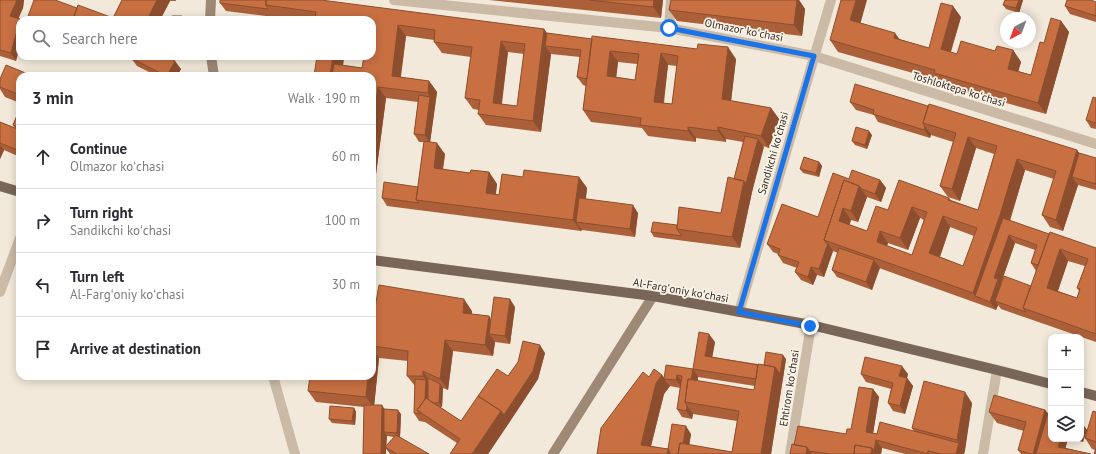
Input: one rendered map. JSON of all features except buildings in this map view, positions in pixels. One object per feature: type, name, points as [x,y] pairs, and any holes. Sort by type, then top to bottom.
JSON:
[{"type":"main road","points":[[210,16],[211,0]]},
{"type":"main road","points":[[212,60],[213,72]]},
{"type":"main road","points":[[0,186],[16,191]]},
{"type":"main road","name":"Al-Fargʻoniy koʻchasi","points":[[376,261],[653,296],[810,326],[1048,383]]},
{"type":"main road","points":[[553,454],[653,296]]},
{"type":"main road","points":[[1084,393],[1096,396]]},
{"type":"street","name":"Olmazor koʻchasi","points":[[394,0],[669,28],[814,56]]},
{"type":"street","points":[[669,28],[671,0]]},
{"type":"street","name":"Sandikchi koʻchasi","points":[[739,312],[830,0]]},
{"type":"street","name":"Toshloktepa koʻchasi","points":[[814,56],[1096,144]]},
{"type":"street","points":[[0,292],[16,249]]},
{"type":"street","name":"Ehtirom koʻchasi","points":[[790,454],[810,326]]},
{"type":"street","points":[[983,454],[997,370]]},
{"type":"street","points":[[274,380],[295,454]]},
{"type":"route","points":[[669,28],[814,56],[739,312],[810,326]]}]
